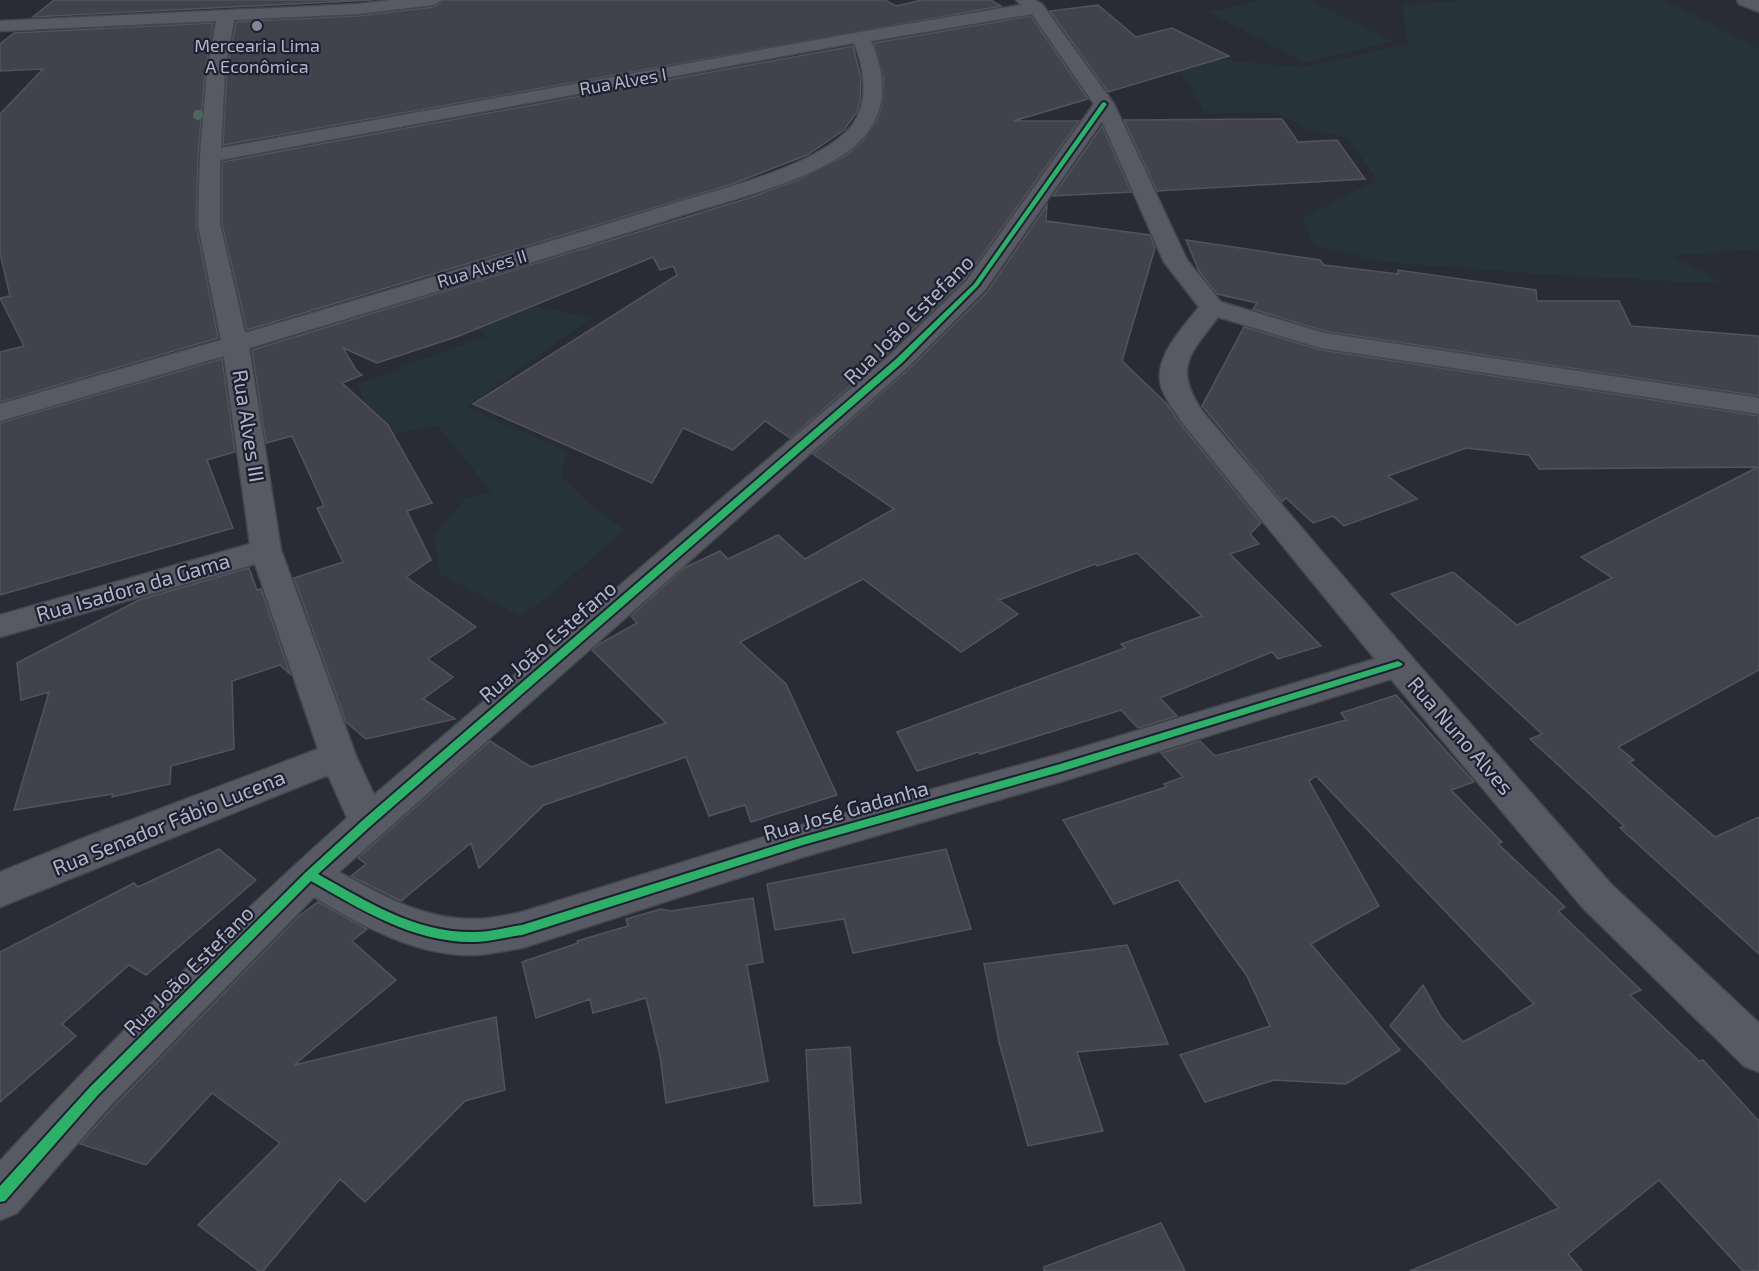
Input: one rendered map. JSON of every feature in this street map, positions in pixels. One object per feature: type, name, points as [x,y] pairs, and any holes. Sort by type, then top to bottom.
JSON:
[{"type":"street","points":[[0,26],[358,9],[434,0]]},
{"type":"street","points":[[1745,0],[1759,7]]},
{"type":"street","points":[[1030,4],[1104,104],[1176,262],[1212,307],[1321,340],[1759,406]]},
{"type":"street","name":"Rua Alves I","points":[[210,156],[1030,4]]},
{"type":"street","name":"Rua Alves III","points":[[226,15],[216,71],[210,156],[209,224],[235,344],[266,550],[338,756],[368,822]]},
{"type":"street","name":"Rua Alves II","points":[[0,413],[668,213],[766,181],[819,160],[842,147],[857,134],[867,119],[874,83],[872,68],[860,37]]},
{"type":"street","name":"Rua João Estefano","points":[[0,1196],[94,1091],[310,875],[899,361],[976,285],[1104,104]]},
{"type":"street","name":"Rua Nuno Alves","points":[[1212,307],[1180,353],[1172,370],[1174,387],[1191,415],[1398,664],[1598,896],[1759,1052]]},
{"type":"street","name":"Rua Isadora da Gama","points":[[0,626],[266,550]]},
{"type":"street","name":"Rua José Gadanha","points":[[310,875],[387,919],[433,935],[476,937],[522,930],[803,841],[1060,768],[1398,664]]},
{"type":"street","name":"Rua Senador Fábio Lucena","points":[[0,890],[100,848],[338,756]]},
{"type":"shaded area","points":[[1263,0],[1308,0],[1392,41],[1305,63],[1208,12]]},
{"type":"shaded area","points":[[1464,0],[1663,0],[1759,49],[1759,249],[1671,256],[1725,284],[1542,274],[1384,262],[1314,245],[1303,218],[1377,180],[1348,138],[1307,129],[1276,113],[1205,114],[1184,77],[1154,51],[1194,58],[1302,67],[1408,44],[1402,5]]},
{"type":"shaded area","points":[[527,299],[536,306],[592,318],[466,407],[566,451],[562,476],[590,505],[624,530],[549,596],[520,616],[440,574],[433,536],[465,499],[492,492],[438,426],[378,437],[357,384],[486,336],[467,323]]},
{"type":"building","points":[[54,0],[372,0],[33,17]]},
{"type":"building","points":[[444,0],[885,0],[896,6],[922,0],[991,0],[1001,6],[223,145],[227,71],[236,22],[358,16],[434,7]]},
{"type":"building","points":[[1098,5],[1136,37],[1172,28],[1229,56],[1108,92],[1050,11]]},
{"type":"building","points":[[1031,16],[1088,99],[1013,121],[1079,121],[965,279],[888,353],[790,438],[765,421],[733,450],[683,428],[652,483],[473,404],[677,275],[673,266],[660,270],[653,257],[459,336],[377,363],[343,348],[356,370],[362,375],[342,383],[388,425],[432,503],[407,511],[431,560],[406,577],[476,627],[428,659],[453,677],[423,699],[455,719],[366,739],[346,722],[294,578],[343,562],[317,508],[324,506],[292,436],[266,443],[252,350],[749,198],[800,179],[845,156],[862,142],[878,119],[882,106],[884,80],[874,43]]},
{"type":"building","points":[[213,23],[205,71],[198,156],[196,224],[218,338],[0,402],[0,352],[24,346],[0,298],[10,296],[0,253],[0,114],[43,69],[0,71],[0,44],[14,33]]},
{"type":"building","points":[[853,46],[861,78],[857,112],[844,130],[807,155],[732,184],[247,330],[222,224],[222,162]]},
{"type":"building","points":[[1282,119],[1298,142],[1337,140],[1365,179],[1157,191],[1124,120]]},
{"type":"building","points":[[1102,126],[1131,192],[1053,196]]},
{"type":"building","points":[[1047,205],[1046,221],[1150,235],[1155,248],[1122,361],[1167,404],[1261,523],[1250,534],[1259,544],[1230,554],[1321,646],[1278,659],[1272,652],[1160,698],[1177,716],[1138,728],[1121,710],[917,771],[897,732],[1125,648],[1121,644],[1202,616],[1137,553],[1097,566],[1095,564],[999,600],[1018,614],[961,652],[863,579],[740,642],[786,684],[837,795],[751,822],[745,805],[709,816],[686,757],[544,805],[479,868],[471,843],[401,901],[351,876],[366,864],[358,858],[490,741],[531,767],[666,723],[592,650],[637,623],[631,616],[684,568],[720,551],[728,559],[778,535],[805,559],[894,509],[813,454],[909,369],[987,292]]},
{"type":"building","points":[[1186,240],[1320,260],[1324,265],[1398,274],[1398,270],[1536,290],[1537,301],[1619,301],[1631,326],[1759,336],[1759,396],[1324,331],[1253,309],[1257,303],[1217,294],[1199,271]]},
{"type":"building","points":[[1244,327],[1321,350],[1759,416],[1759,670],[1618,747],[1634,760],[1629,762],[1715,837],[1759,817],[1759,954],[1620,828],[1624,826],[1530,739],[1542,734],[1391,594],[1453,572],[1517,625],[1612,578],[1581,557],[1758,467],[1539,469],[1529,455],[1466,448],[1388,476],[1417,499],[1344,526],[1333,516],[1313,523],[1286,498],[1282,502],[1202,406]]},
{"type":"building","points":[[222,359],[235,452],[207,460],[233,528],[0,595],[0,423]]},
{"type":"building","points":[[249,568],[257,590],[261,589],[290,674],[280,665],[232,681],[234,749],[171,766],[170,784],[112,797],[113,794],[14,810],[49,692],[21,700],[17,663],[139,600]]},
{"type":"building","points":[[1396,695],[1474,782],[1451,790],[1502,842],[1498,844],[1565,907],[1558,911],[1641,990],[1630,995],[1699,1061],[1703,1060],[1759,1121],[1759,1271],[1743,1271],[1659,1180],[1568,1254],[1582,1271],[1410,1271],[1559,1208],[1390,1026],[1423,985],[1441,1017],[1463,1042],[1534,1004],[1316,776],[1309,781],[1379,906],[1311,944],[1400,1050],[1346,1084],[1274,1080],[1205,1102],[1180,1055],[1270,1026],[1247,976],[1178,880],[1114,904],[1063,820],[1166,787],[1164,784],[1183,777],[1161,753],[1200,741],[1215,756],[1346,720],[1341,713]]},
{"type":"building","points":[[219,849],[256,880],[146,975],[129,965],[62,1024],[76,1036],[0,1102],[0,952],[134,883],[138,887]]},
{"type":"building","points":[[946,849],[971,929],[853,953],[844,919],[775,930],[767,884]]},
{"type":"building","points":[[753,898],[763,962],[747,965],[768,1081],[666,1103],[660,1056],[646,998],[593,1013],[590,999],[536,1018],[522,962],[578,943],[577,941],[628,926],[626,919],[661,909],[671,911]]},
{"type":"building","points":[[318,902],[367,929],[352,941],[396,980],[294,1065],[496,1017],[505,1090],[465,1101],[365,1202],[340,1179],[263,1271],[259,1271],[198,1225],[280,1143],[212,1093],[146,1165],[80,1144],[112,1108],[299,916]]},
{"type":"building","points":[[1127,945],[1168,1044],[1077,1052],[1103,1131],[1028,1146],[999,1042],[984,964]]},
{"type":"building","points":[[850,1047],[861,1203],[814,1206],[806,1050]]},
{"type":"building","points":[[1161,1223],[1185,1271],[1044,1271],[1044,1267]]},
{"type":"cycle path","points":[[0,1196],[94,1091],[310,875],[899,361],[976,285],[1104,104]]},
{"type":"cycle path","points":[[310,875],[390,918],[432,933],[454,937],[477,937],[522,930],[803,841],[1060,768],[1398,664]]},
{"type":"place","name":"Mercearia Lima A Econômica","points":[[257,26]]}]
